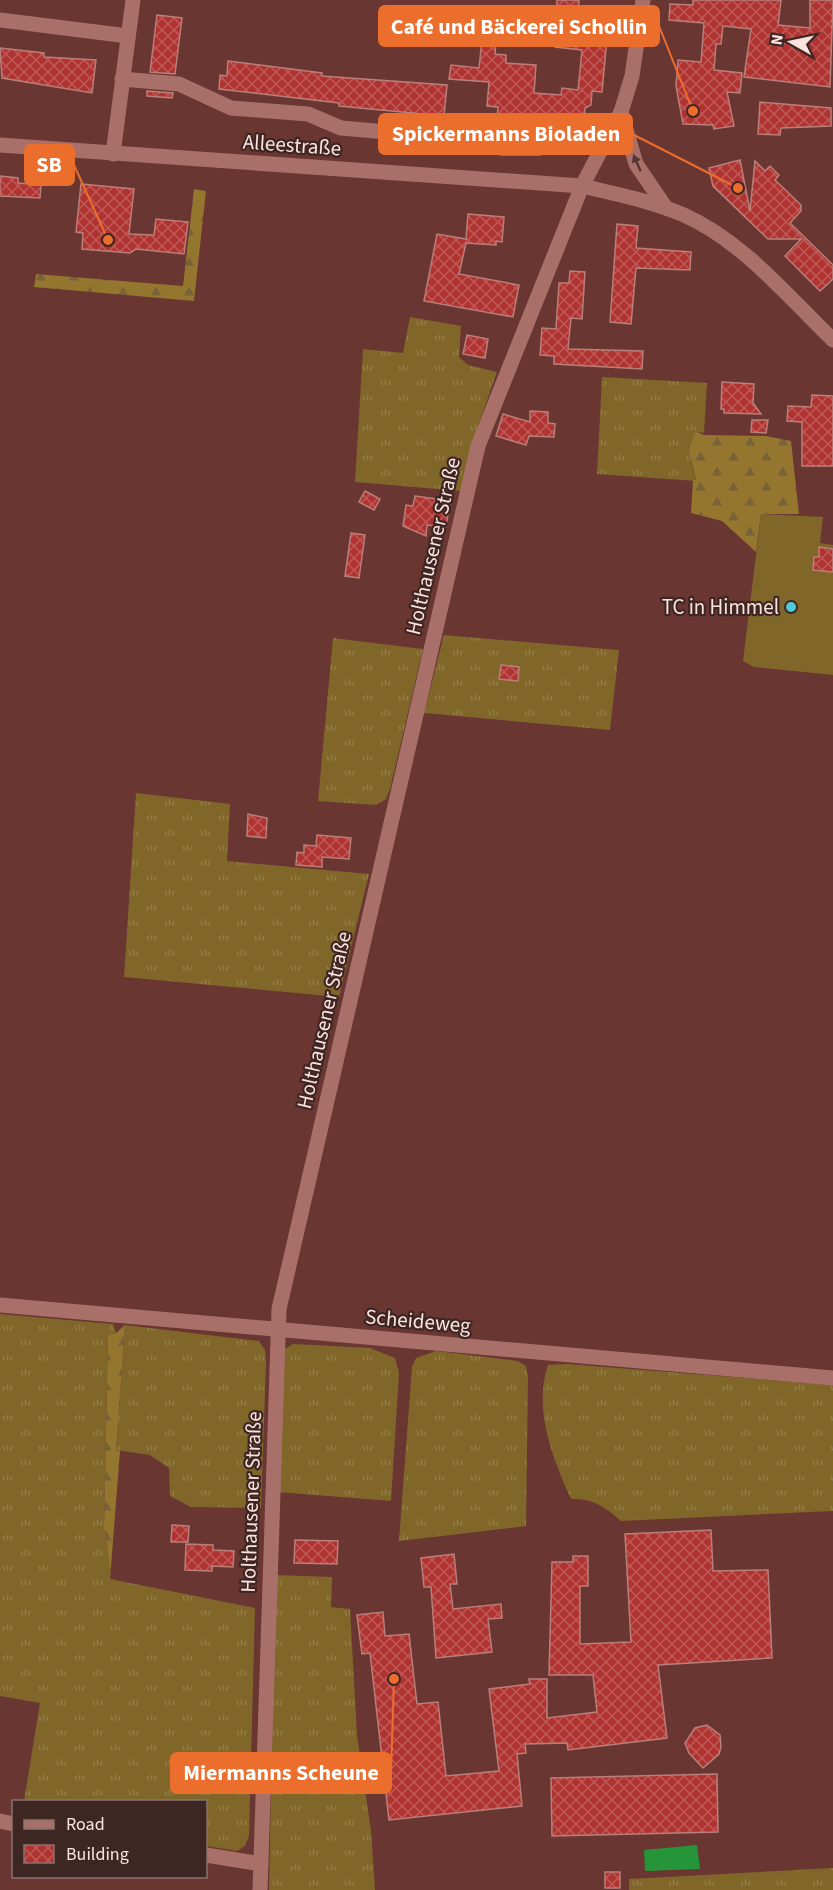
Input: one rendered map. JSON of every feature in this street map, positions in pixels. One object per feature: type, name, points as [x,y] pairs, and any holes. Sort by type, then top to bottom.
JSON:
[{"type":"street","points":[[113,154],[133,0]]},
{"type":"street","name":"Holthausener Straße","points":[[260,1890],[277,1330],[281,1297],[478,446],[582,186],[621,112],[632,76],[643,0]]},
{"type":"street","points":[[0,20],[128,36]]},
{"type":"street","points":[[122,80],[179,84],[231,108],[308,114],[341,128],[444,137],[465,128]]},
{"type":"street","points":[[621,112],[636,164],[666,208]]},
{"type":"street","name":"Alleestraße","points":[[0,145],[582,186],[666,208],[685,215],[720,235],[748,256],[833,339]]},
{"type":"street","name":"Scheideweg","points":[[0,1305],[833,1378]]},
{"type":"street","points":[[207,1855],[261,1864]]},
{"type":"green space","points":[[194,189],[206,191],[194,301],[34,287],[36,274],[183,286]]},
{"type":"green space","points":[[410,317],[461,326],[459,357],[468,365],[497,372],[476,432],[461,491],[355,482],[363,349],[403,353]]},
{"type":"green space","points":[[602,377],[707,383],[704,433],[697,432],[691,461],[696,481],[597,474]]},
{"type":"green space","points":[[697,432],[704,435],[766,436],[791,441],[799,514],[761,514],[756,552],[722,521],[691,513],[693,480],[696,480],[689,451],[694,434]]},
{"type":"green space","name":"TC in Himmel","points":[[761,514],[823,517],[820,543],[833,545],[833,675],[754,667],[743,661]]},
{"type":"green space","points":[[444,635],[619,650],[610,730],[424,713]]},
{"type":"green space","points":[[333,638],[423,649],[390,789],[386,799],[376,805],[318,801]]},
{"type":"green space","points":[[136,793],[230,804],[227,861],[369,874],[339,997],[124,977]]},
{"type":"green space","points":[[0,1314],[113,1324],[116,1333],[108,1335],[104,1528],[106,1529],[110,1579],[255,1608],[249,1836],[245,1846],[237,1851],[207,1846],[207,1800],[24,1800],[40,1703],[0,1696]]},
{"type":"green space","points":[[125,1325],[259,1341],[265,1350],[266,1362],[261,1508],[191,1507],[170,1496],[169,1468],[150,1455],[116,1450]]},
{"type":"green space","points":[[125,1325],[116,1450],[120,1451],[110,1579],[106,1530],[104,1529],[108,1335],[116,1333]]},
{"type":"green space","points":[[293,1344],[370,1348],[395,1358],[399,1373],[391,1501],[278,1492],[285,1349]]},
{"type":"green space","points":[[436,1351],[518,1361],[526,1366],[528,1378],[526,1526],[399,1541],[412,1367],[416,1358]]},
{"type":"green space","points":[[567,1364],[833,1385],[833,1511],[621,1521],[598,1504],[571,1499],[547,1434],[543,1399],[548,1365]]},
{"type":"green space","points":[[275,1575],[332,1577],[331,1607],[350,1609],[357,1735],[371,1831],[375,1890],[269,1890]]},
{"type":"green space","points":[[833,1868],[833,1890],[629,1890],[629,1879]]},
{"type":"shaded area","points":[[697,1845],[700,1869],[645,1871],[644,1850]]},
{"type":"building","points":[[557,0],[579,0],[577,25],[608,28],[602,92],[592,91],[591,105],[585,108],[584,119],[581,124],[575,124],[574,137],[561,148],[547,147],[540,155],[501,155],[494,152],[498,107],[487,106],[489,82],[449,79],[451,65],[479,68],[485,11],[498,13],[495,54],[506,55],[506,63],[536,65],[534,93],[561,95],[562,88],[578,90],[582,50],[555,47]]},
{"type":"building","points":[[693,0],[781,0],[778,25],[810,28],[810,0],[833,0],[830,87],[744,77],[751,29],[723,26],[721,44],[716,44],[714,70],[742,73],[740,93],[727,92],[734,126],[714,129],[713,125],[683,124],[676,86],[678,60],[701,62],[704,23],[669,20],[670,4],[693,5]]},
{"type":"building","points":[[157,15],[182,18],[175,74],[150,72]]},
{"type":"building","points":[[0,48],[44,53],[44,57],[96,60],[92,93],[2,78]]},
{"type":"building","points":[[228,61],[322,73],[322,76],[447,85],[444,116],[339,106],[339,103],[219,89],[220,75],[227,76]]},
{"type":"building","points":[[147,91],[173,93],[172,98],[147,96]]},
{"type":"building","points":[[760,102],[831,108],[831,126],[781,128],[780,135],[758,134]]},
{"type":"building","points":[[740,160],[750,211],[755,161],[765,171],[770,166],[779,175],[775,180],[801,205],[801,211],[790,223],[833,265],[833,279],[820,291],[785,256],[801,239],[768,239],[713,186],[709,168]]},
{"type":"building","points":[[0,176],[18,178],[18,183],[41,185],[40,198],[0,196]]},
{"type":"building","points":[[81,184],[134,189],[129,234],[154,235],[156,219],[188,222],[184,254],[136,249],[130,253],[82,249],[83,233],[76,232]]},
{"type":"building","points":[[468,214],[504,217],[502,242],[496,241],[496,245],[466,243],[459,274],[519,285],[513,317],[424,301],[437,234],[466,239]]},
{"type":"building","points":[[617,224],[638,226],[636,248],[691,252],[690,270],[636,268],[631,324],[610,322]]},
{"type":"building","points":[[570,271],[585,272],[582,319],[571,318],[568,349],[643,351],[642,369],[554,364],[554,356],[540,355],[542,328],[556,329],[559,283],[569,283]]},
{"type":"building","points":[[467,335],[488,339],[485,358],[463,354]]},
{"type":"building","points":[[722,382],[754,384],[753,403],[761,414],[724,413],[724,409],[721,409]]},
{"type":"building","points":[[812,395],[833,396],[833,466],[802,466],[802,422],[787,421],[788,406],[811,407]]},
{"type":"building","points":[[530,411],[548,412],[548,423],[555,424],[554,437],[529,436],[526,445],[496,436],[503,414],[530,422]]},
{"type":"building","points":[[752,420],[768,420],[766,433],[751,432]]},
{"type":"building","points":[[365,491],[380,499],[374,510],[359,502]]},
{"type":"building","points":[[415,496],[450,501],[446,527],[427,525],[426,536],[403,526],[406,505],[413,506]]},
{"type":"building","points":[[351,533],[365,535],[359,578],[345,576]]},
{"type":"building","points":[[819,547],[833,549],[833,572],[813,570],[814,557],[819,557]]},
{"type":"building","points":[[501,665],[519,667],[518,681],[499,679]]},
{"type":"building","points":[[248,814],[267,818],[266,838],[247,836]]},
{"type":"building","points":[[317,835],[351,838],[349,859],[322,857],[322,867],[296,865],[297,852],[304,853],[304,845],[316,846]]},
{"type":"building","points":[[172,1525],[189,1526],[188,1542],[171,1542]]},
{"type":"building","points":[[711,1530],[713,1571],[768,1570],[772,1658],[658,1665],[667,1738],[568,1750],[567,1743],[525,1744],[526,1753],[517,1754],[522,1806],[389,1820],[370,1653],[362,1654],[357,1615],[383,1612],[385,1636],[409,1634],[417,1704],[438,1702],[446,1776],[499,1771],[489,1689],[530,1684],[529,1679],[547,1679],[547,1718],[597,1712],[593,1675],[549,1675],[552,1562],[573,1562],[573,1556],[588,1556],[588,1586],[580,1586],[580,1644],[631,1642],[625,1534]]},
{"type":"building","points":[[295,1540],[338,1541],[337,1564],[294,1563]]},
{"type":"building","points":[[186,1544],[213,1545],[213,1550],[234,1551],[233,1567],[212,1566],[212,1571],[185,1570]]},
{"type":"building","points":[[454,1554],[457,1584],[450,1584],[453,1609],[501,1604],[502,1618],[488,1619],[492,1652],[436,1658],[431,1587],[424,1587],[421,1558]]},
{"type":"building","points":[[707,1725],[720,1735],[721,1747],[719,1754],[703,1768],[689,1753],[685,1743],[695,1728]]},
{"type":"building","points":[[717,1774],[718,1832],[552,1836],[551,1778]]},
{"type":"building","points":[[605,1872],[620,1872],[620,1888],[605,1888]]},
{"type":"place","name":"Café und Bäckerei Schollin","points":[[693,111]]},
{"type":"place","name":"Spickermanns Bioladen","points":[[738,188]]},
{"type":"place","name":"SB","points":[[108,240]]},
{"type":"place","name":"TC in Himmel","points":[[791,607]]},
{"type":"place","name":"Miermanns Scheune","points":[[394,1679]]}]
